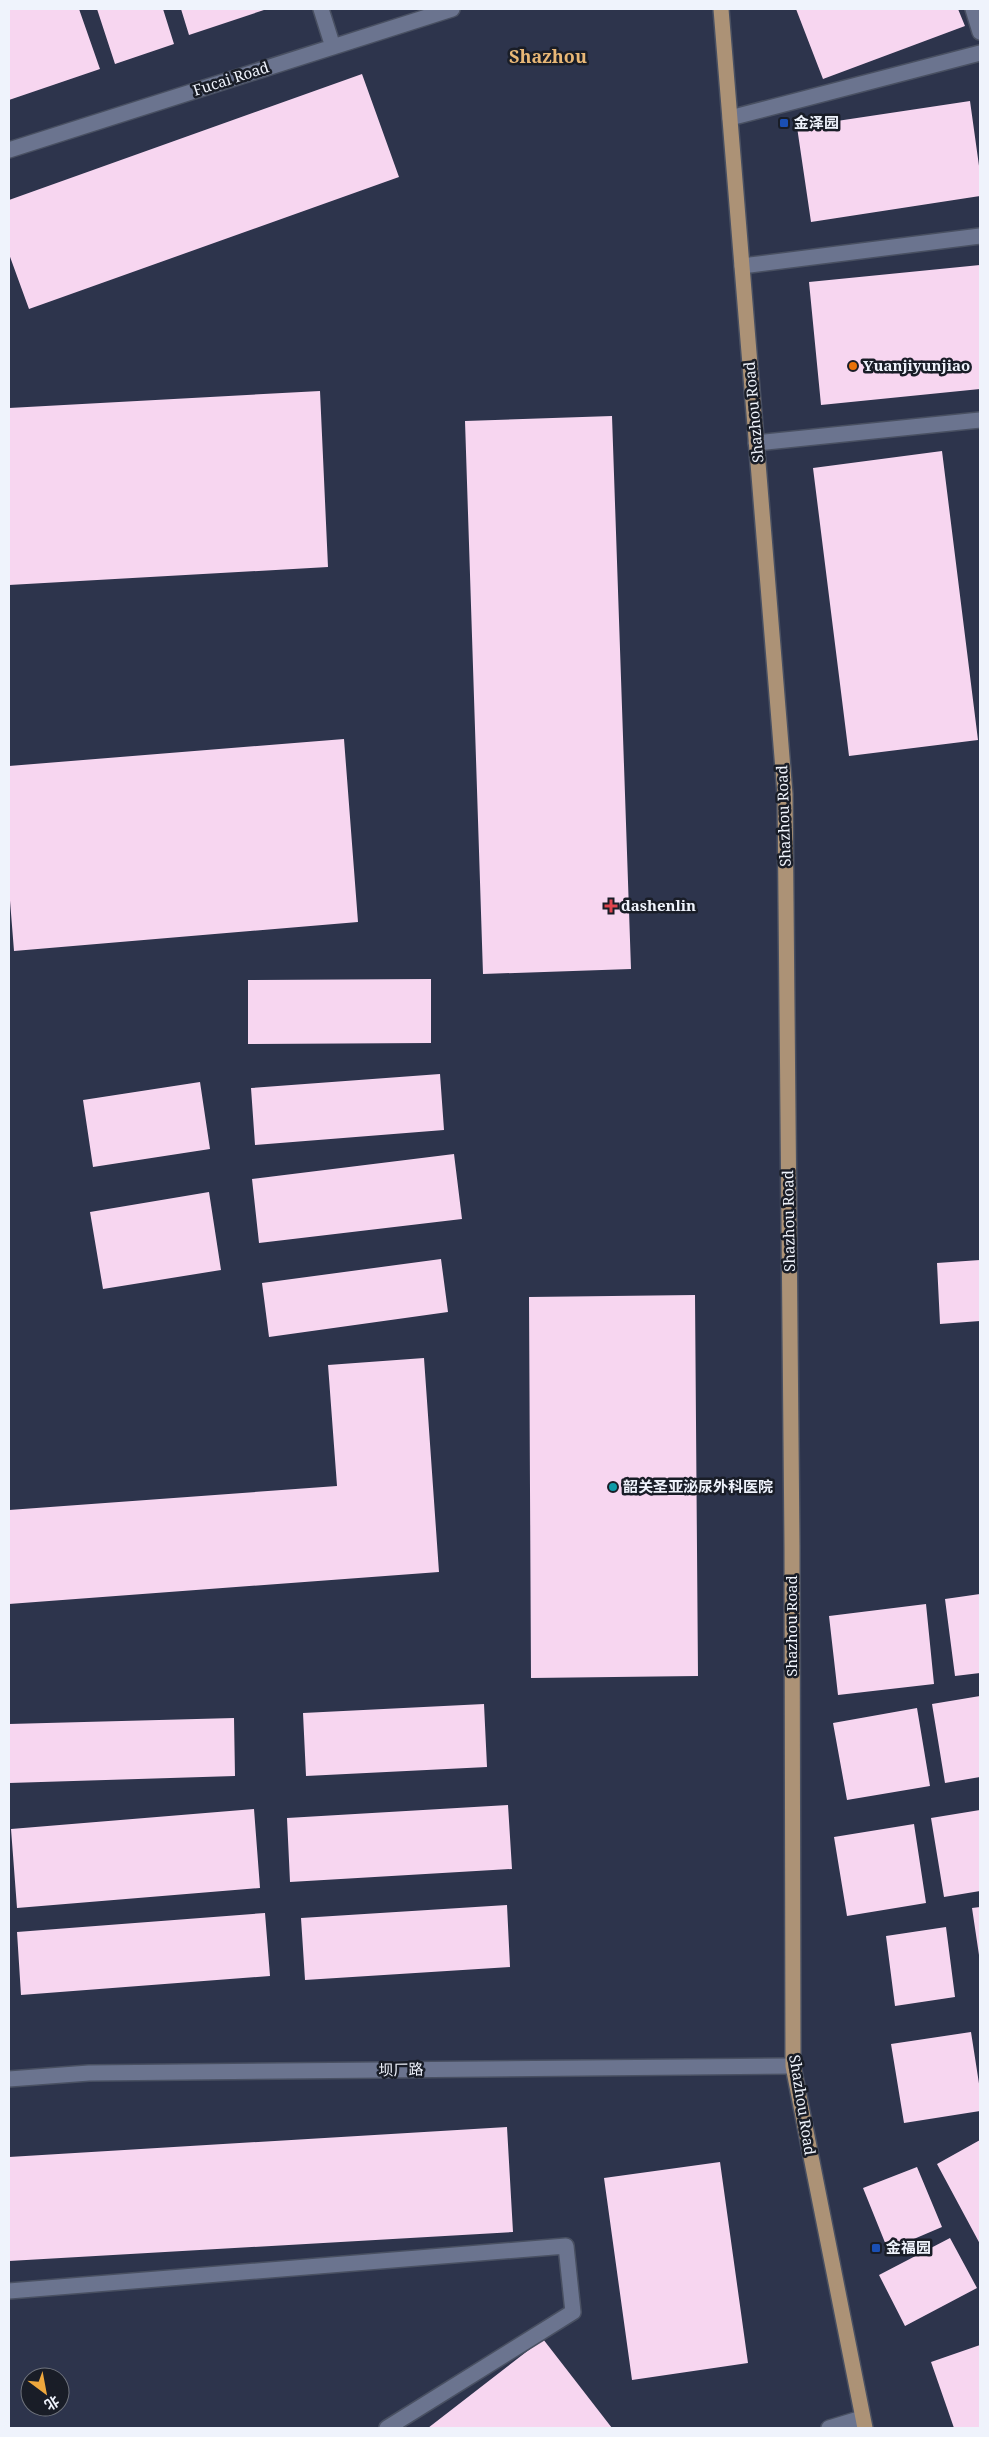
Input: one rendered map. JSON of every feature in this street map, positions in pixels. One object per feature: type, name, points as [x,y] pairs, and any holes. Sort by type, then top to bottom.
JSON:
[{"type":"main road","name":"Shazhou Road","points":[[721,9],[785,794],[792,1545],[793,2066],[863,2423]]},
{"type":"street","points":[[321,9],[333,47]]},
{"type":"street","name":"Fucai Road","points":[[9,150],[452,9]]},
{"type":"street","points":[[973,9],[980,32]]},
{"type":"street","points":[[730,118],[980,52]]},
{"type":"street","points":[[742,266],[980,236]]},
{"type":"street","points":[[756,444],[980,420]]},
{"type":"street","name":"坝厂路","points":[[9,2079],[89,2072],[793,2066]]},
{"type":"street","points":[[9,2291],[566,2246],[572,2312],[387,2428]]},
{"type":"street","points":[[829,2428],[863,2423]]},
{"type":"building","points":[[9,9],[79,9],[100,69],[9,100]]},
{"type":"building","points":[[97,9],[163,9],[174,44],[115,64]]},
{"type":"building","points":[[181,9],[267,9],[189,35]]},
{"type":"building","points":[[796,9],[958,9],[965,26],[823,79]]},
{"type":"building","points":[[362,74],[399,177],[29,309],[9,254],[9,200]]},
{"type":"building","points":[[970,101],[980,173],[980,196],[811,222],[797,127]]},
{"type":"building","points":[[980,265],[980,389],[821,405],[809,282]]},
{"type":"building","points":[[320,391],[328,567],[9,585],[9,408]]},
{"type":"building","points":[[612,416],[631,969],[483,974],[465,421]]},
{"type":"building","points":[[942,451],[978,740],[849,756],[813,468]]},
{"type":"building","points":[[344,739],[358,922],[14,951],[9,888],[9,766]]},
{"type":"building","points":[[431,979],[431,1043],[248,1044],[248,980]]},
{"type":"building","points":[[440,1074],[444,1130],[255,1145],[251,1088]]},
{"type":"building","points":[[200,1082],[210,1149],[93,1167],[83,1100]]},
{"type":"building","points":[[454,1154],[462,1219],[259,1243],[252,1179]]},
{"type":"building","points":[[209,1192],[221,1270],[103,1289],[90,1212]]},
{"type":"building","points":[[441,1259],[448,1312],[269,1337],[262,1283]]},
{"type":"building","points":[[980,1260],[980,1321],[940,1324],[937,1263]]},
{"type":"building","name":"韶关圣亚泌尿外科医院","points":[[695,1295],[698,1676],[531,1678],[529,1297]]},
{"type":"building","points":[[424,1358],[439,1572],[9,1604],[9,1510],[337,1486],[328,1365]]},
{"type":"building","points":[[980,1594],[980,1673],[955,1676],[945,1599]]},
{"type":"building","points":[[926,1604],[934,1684],[838,1695],[829,1616]]},
{"type":"building","points":[[980,1696],[980,1777],[945,1783],[932,1704]]},
{"type":"building","points":[[484,1704],[487,1767],[306,1776],[303,1713]]},
{"type":"building","points":[[917,1708],[930,1786],[847,1800],[833,1723]]},
{"type":"building","points":[[234,1718],[235,1776],[9,1783],[9,1724]]},
{"type":"building","points":[[508,1805],[512,1869],[290,1882],[287,1818]]},
{"type":"building","points":[[254,1809],[260,1888],[17,1908],[11,1829]]},
{"type":"building","points":[[980,1810],[980,1891],[944,1897],[931,1818]]},
{"type":"building","points":[[914,1824],[926,1903],[847,1916],[834,1837]]},
{"type":"building","points":[[507,1905],[510,1967],[305,1980],[301,1918]]},
{"type":"building","points":[[980,1907],[980,1955],[979,1955],[972,1908]]},
{"type":"building","points":[[265,1913],[270,1976],[21,1995],[17,1932]]},
{"type":"building","points":[[946,1927],[955,1997],[895,2006],[886,1936]]},
{"type":"building","points":[[971,2032],[980,2090],[980,2111],[904,2123],[891,2044]]},
{"type":"building","points":[[507,2127],[513,2232],[9,2261],[9,2157]]},
{"type":"building","points":[[980,2140],[980,2244],[937,2164]]},
{"type":"building","points":[[720,2162],[748,2363],[632,2380],[604,2178]]},
{"type":"building","points":[[917,2167],[942,2227],[888,2250],[863,2188]]},
{"type":"building","points":[[950,2238],[977,2288],[905,2326],[879,2275]]},
{"type":"building","points":[[543,2339],[612,2428],[428,2428]]},
{"type":"building","points":[[980,2345],[980,2428],[954,2428],[931,2362]]},
{"type":"place","name":"金泽园","points":[[784,123]]},
{"type":"place","name":"Yuanjiyunjiao","points":[[853,366]]},
{"type":"place","name":"dashenlin","points":[[611,906]]},
{"type":"place","name":"韶关圣亚泌尿外科医院","points":[[613,1487]]},
{"type":"place","name":"金福园","points":[[876,2248]]},
{"type":"district","name":"Shazhou","points":[[548,57]]}]
